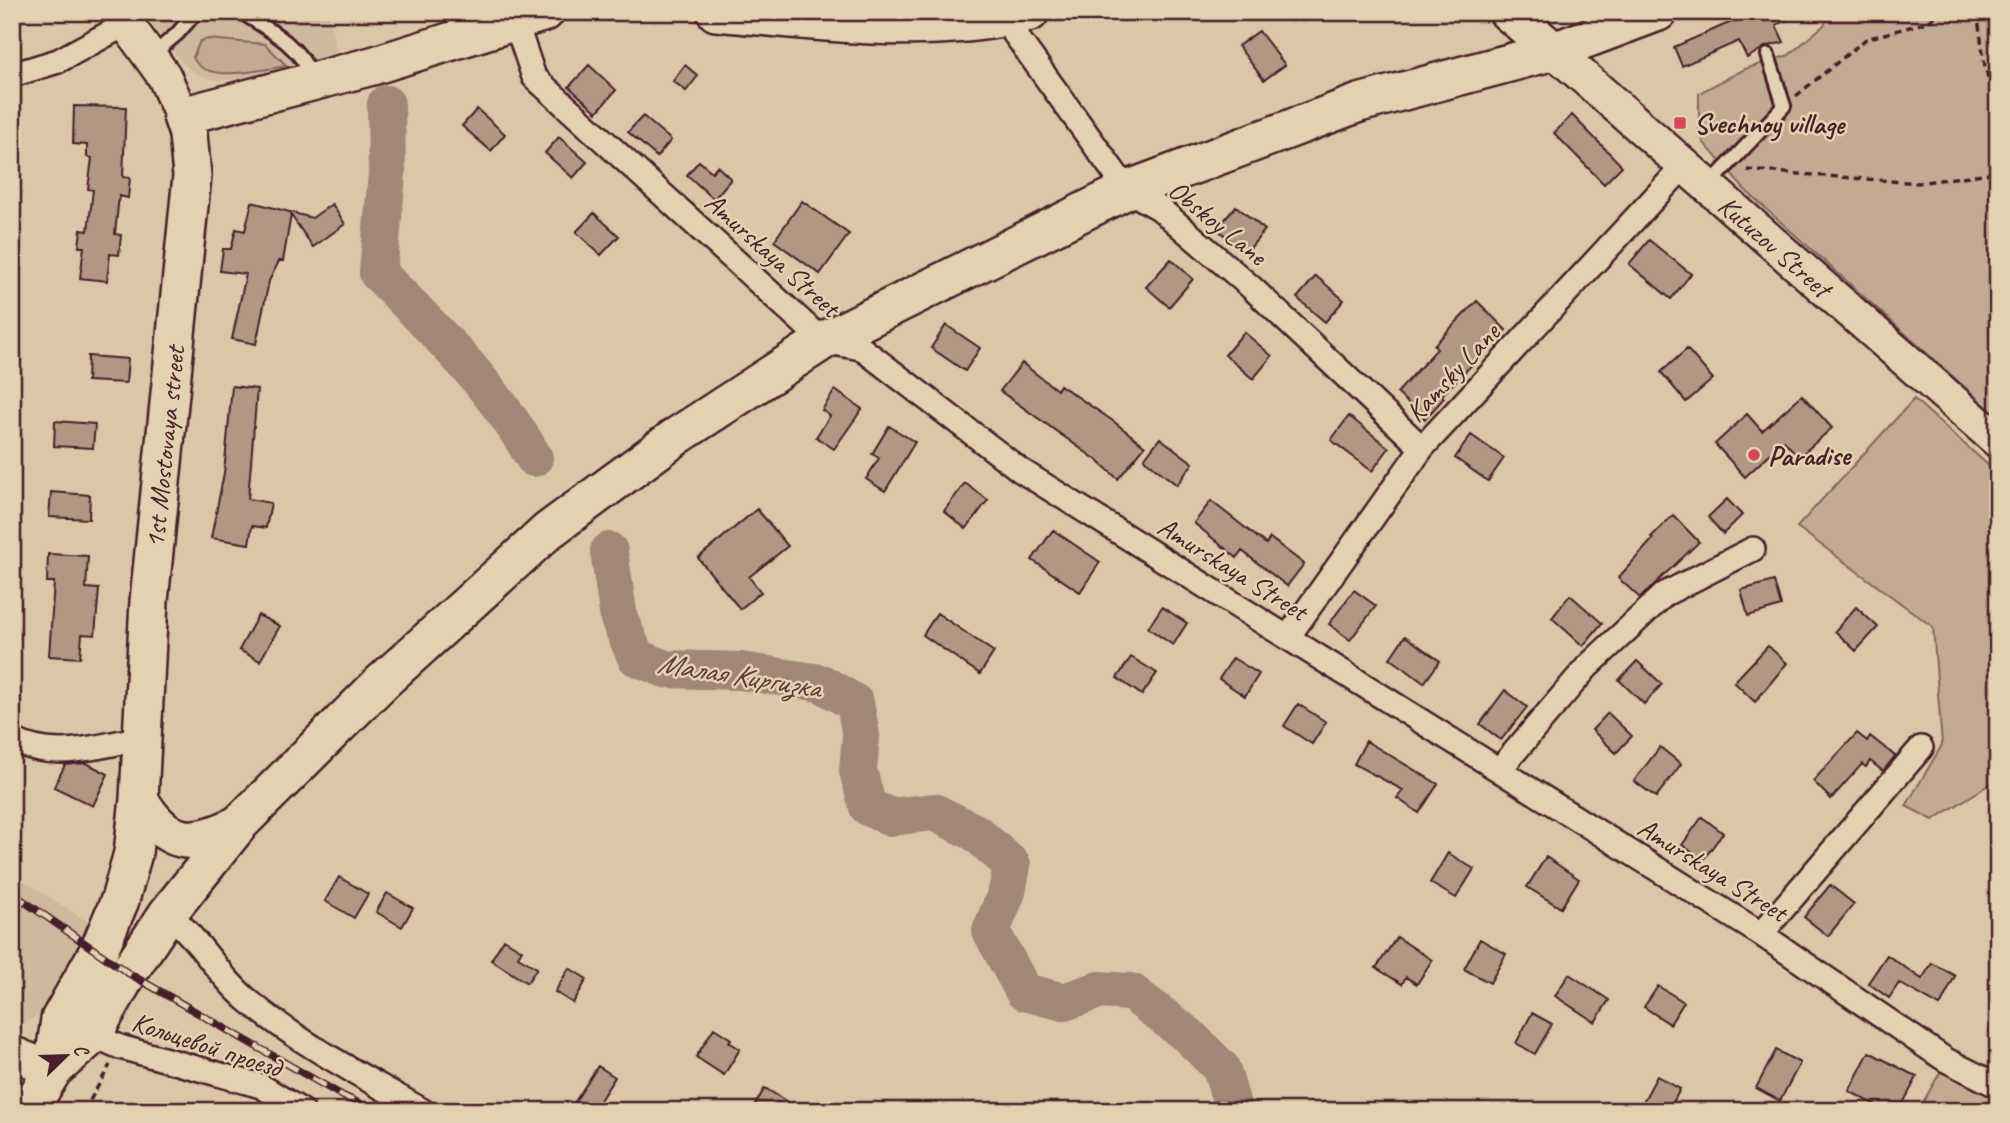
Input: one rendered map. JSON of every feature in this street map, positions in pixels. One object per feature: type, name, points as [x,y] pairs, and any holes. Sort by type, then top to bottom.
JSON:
[{"type":"main road","points":[[716,12],[883,26],[1017,16]]},
{"type":"main road","points":[[1508,12],[1554,51]]},
{"type":"main road","points":[[27,1111],[53,1070],[93,1035],[128,972],[168,913],[242,822],[382,682],[548,531],[677,436],[823,341],[1127,190],[1359,103],[1554,51],[1658,12]]},
{"type":"main road","points":[[182,116],[314,82],[524,15]]},
{"type":"main road","name":"1st Mostovaya street","points":[[53,1070],[61,1020],[99,950],[120,900],[132,853],[139,799],[150,587],[192,176],[190,145],[182,116]]},
{"type":"main road","points":[[139,799],[154,823],[170,835],[190,841],[209,839],[242,822]]},
{"type":"street","name":"Amurskaya Street","points":[[524,15],[534,77],[823,341],[861,348],[1020,470],[1761,934],[1947,1060],[1998,1086]]},
{"type":"street","name":"Obskoy Lane","points":[[1017,16],[1127,190],[1159,208],[1252,288],[1422,449]]},
{"type":"street","name":"1st Mostovaya street","points":[[122,18],[150,57],[182,116]]},
{"type":"street","points":[[12,75],[67,57],[122,18]]},
{"type":"street","name":"Kutuzov Street","points":[[1554,51],[1998,441]]},
{"type":"street","name":"Kamsky Lane","points":[[1288,637],[1422,449],[1695,177]]},
{"type":"street","points":[[1500,769],[1587,667],[1665,594],[1753,549]]},
{"type":"street","points":[[12,739],[21,744],[69,752],[141,738]]},
{"type":"street","points":[[1761,934],[1921,748]]},
{"type":"street","points":[[168,913],[187,929],[249,1001],[294,1036],[423,1111]]},
{"type":"street","name":"Кольцевой проезд","points":[[93,1035],[120,1047],[261,1086],[302,1111]]},
{"type":"street","points":[[12,1052],[53,1070]]},
{"type":"lane","points":[[150,57],[177,34],[195,12]]},
{"type":"lane","points":[[241,12],[289,43],[305,61],[314,82]]},
{"type":"lane","points":[[1695,177],[1784,106],[1768,55]]},
{"type":"path","points":[[1784,106],[1866,39],[1928,22],[1941,12]]},
{"type":"path","points":[[1978,12],[1985,66],[1998,116]]},
{"type":"path","points":[[1747,170],[1918,183],[1998,172]]},
{"type":"shaded area","points":[[142,12],[328,12],[339,64],[252,80],[214,80],[195,73],[182,62]]},
{"type":"shaded area","points":[[1831,12],[1998,12],[1998,417],[1744,189],[1704,143],[1699,130],[1699,93],[1745,69],[1789,55],[1824,25]]},
{"type":"shaded area","points":[[208,39],[265,44],[287,66],[235,73],[209,71],[199,66],[193,57],[200,41]]},
{"type":"shaded area","points":[[1914,399],[1998,474],[1998,779],[1933,820],[1906,806],[1942,745],[1933,627],[1797,527]]},
{"type":"shaded area","points":[[12,873],[94,926],[51,1007],[24,1024],[12,1023]]},
{"type":"shaded area","points":[[1942,1069],[1998,1097],[1998,1111],[1918,1111]]},
{"type":"building","points":[[1754,12],[1805,12],[1776,25],[1784,42],[1765,47],[1747,58],[1739,41],[1682,66],[1674,47]]},
{"type":"building","points":[[1259,31],[1285,65],[1264,80],[1238,46]]},
{"type":"building","points":[[589,65],[616,90],[597,112],[569,87]]},
{"type":"building","points":[[685,65],[698,76],[686,91],[673,81]]},
{"type":"building","points":[[74,106],[126,107],[123,177],[130,178],[128,198],[119,196],[115,234],[121,235],[119,255],[110,254],[107,281],[80,278],[84,247],[79,247],[81,230],[88,231],[93,190],[88,189],[92,158],[87,157],[87,145],[73,144]]},
{"type":"building","points":[[477,109],[505,134],[491,151],[462,126]]},
{"type":"building","points":[[1572,115],[1622,166],[1604,184],[1554,133]]},
{"type":"building","points":[[643,116],[671,140],[657,157],[628,132]]},
{"type":"building","points":[[559,137],[587,162],[573,178],[545,153]]},
{"type":"building","points":[[699,161],[712,172],[717,166],[731,179],[714,199],[687,175]]},
{"type":"building","points":[[802,201],[849,234],[820,274],[774,241]]},
{"type":"building","points":[[252,202],[312,218],[332,204],[345,224],[313,247],[291,215],[283,261],[279,261],[269,281],[256,344],[232,339],[246,274],[220,271],[223,249],[231,249],[236,229],[245,231]]},
{"type":"building","points":[[1236,206],[1265,230],[1246,253],[1217,229]]},
{"type":"building","points":[[594,213],[619,236],[601,255],[576,232]]},
{"type":"building","points":[[1649,240],[1691,274],[1671,299],[1629,264]]},
{"type":"building","points":[[1171,259],[1193,279],[1169,307],[1146,287]]},
{"type":"building","points":[[1316,276],[1344,300],[1325,322],[1297,298]]},
{"type":"building","points":[[1477,301],[1506,330],[1442,395],[1444,398],[1425,419],[1397,393],[1437,349],[1434,345]]},
{"type":"building","points":[[946,325],[980,348],[965,371],[931,348]]},
{"type":"building","points":[[1244,332],[1272,356],[1253,379],[1225,355]]},
{"type":"building","points":[[1687,349],[1713,379],[1686,402],[1661,372]]},
{"type":"building","points":[[88,356],[128,359],[126,383],[87,381]]},
{"type":"building","points":[[1022,363],[1057,390],[1060,385],[1145,446],[1118,479],[1098,461],[1000,391]]},
{"type":"building","points":[[232,386],[257,389],[248,499],[271,503],[266,528],[252,526],[249,544],[211,538],[224,473]]},
{"type":"building","points":[[835,390],[862,409],[834,449],[816,437],[830,416],[822,410]]},
{"type":"building","points":[[1802,395],[1832,428],[1799,457],[1784,441],[1745,477],[1715,444],[1747,414],[1762,431]]},
{"type":"building","points":[[1349,416],[1389,448],[1372,471],[1331,440]]},
{"type":"building","points":[[55,421],[95,424],[93,448],[54,446]]},
{"type":"building","points":[[889,426],[915,442],[885,491],[866,479],[879,458],[872,454]]},
{"type":"building","points":[[1471,435],[1504,458],[1488,481],[1455,458]]},
{"type":"building","points":[[1160,438],[1193,463],[1177,485],[1144,459]]},
{"type":"building","points":[[965,483],[988,500],[966,529],[944,511]]},
{"type":"building","points":[[51,492],[90,495],[89,519],[49,517]]},
{"type":"building","points":[[1727,499],[1742,515],[1723,534],[1708,517]]},
{"type":"building","points":[[1211,501],[1266,544],[1270,538],[1304,564],[1287,586],[1242,551],[1237,558],[1194,523]]},
{"type":"building","points":[[757,509],[788,546],[749,577],[761,592],[740,609],[698,558]]},
{"type":"building","points":[[1673,515],[1699,542],[1640,598],[1618,578],[1653,539],[1651,537]]},
{"type":"building","points":[[1053,530],[1100,562],[1080,592],[1032,560]]},
{"type":"building","points":[[48,554],[88,556],[86,588],[99,589],[95,635],[82,634],[80,658],[49,656],[54,582],[47,582]]},
{"type":"building","points":[[1774,581],[1781,606],[1748,616],[1741,590]]},
{"type":"building","points":[[1354,590],[1376,606],[1350,640],[1329,624]]},
{"type":"building","points":[[1570,595],[1602,623],[1583,646],[1552,618]]},
{"type":"building","points":[[1162,607],[1187,623],[1173,645],[1148,628]]},
{"type":"building","points":[[1856,607],[1878,627],[1856,651],[1835,631]]},
{"type":"building","points":[[937,613],[994,652],[980,674],[923,635]]},
{"type":"building","points":[[258,615],[280,626],[260,661],[239,650]]},
{"type":"building","points":[[1405,636],[1440,661],[1424,683],[1390,658]]},
{"type":"building","points":[[1768,646],[1787,663],[1755,702],[1734,682]]},
{"type":"building","points":[[1131,657],[1157,673],[1142,695],[1117,678]]},
{"type":"building","points":[[1233,658],[1259,674],[1245,696],[1219,679]]},
{"type":"building","points":[[1637,661],[1662,684],[1644,704],[1619,680]]},
{"type":"building","points":[[1505,690],[1527,707],[1501,740],[1480,724]]},
{"type":"building","points":[[1298,704],[1326,722],[1312,744],[1284,726]]},
{"type":"building","points":[[1608,713],[1632,736],[1616,753],[1592,730]]},
{"type":"building","points":[[1857,733],[1867,741],[1870,736],[1895,756],[1883,771],[1870,761],[1866,767],[1862,764],[1831,799],[1813,781]]},
{"type":"building","points":[[1366,741],[1438,784],[1419,813],[1397,798],[1403,790],[1354,764]]},
{"type":"building","points":[[1660,747],[1681,764],[1656,797],[1634,781]]},
{"type":"building","points":[[86,763],[108,774],[93,806],[54,787],[65,765]]},
{"type":"building","points":[[1702,817],[1723,833],[1703,860],[1682,845]]},
{"type":"building","points":[[1448,853],[1474,869],[1456,898],[1430,883]]},
{"type":"building","points":[[1546,857],[1579,879],[1561,908],[1527,887]]},
{"type":"building","points":[[339,877],[368,894],[354,918],[325,901]]},
{"type":"building","points":[[1830,885],[1854,904],[1828,936],[1804,917]]},
{"type":"building","points":[[387,893],[413,908],[402,927],[376,912]]},
{"type":"building","points":[[1397,937],[1432,960],[1417,984],[1406,977],[1402,984],[1376,968]]},
{"type":"building","points":[[504,939],[522,950],[518,957],[537,968],[527,983],[491,960]]},
{"type":"building","points":[[1480,939],[1506,954],[1490,983],[1464,969]]},
{"type":"building","points":[[1887,955],[1922,979],[1932,963],[1955,976],[1940,1006],[1899,983],[1889,998],[1868,983]]},
{"type":"building","points":[[569,968],[587,979],[573,1003],[555,992]]},
{"type":"building","points":[[1569,974],[1609,1000],[1595,1022],[1555,996]]},
{"type":"building","points":[[1658,986],[1684,1002],[1670,1024],[1644,1007]]},
{"type":"building","points":[[1532,1013],[1552,1024],[1535,1054],[1516,1043]]},
{"type":"building","points":[[714,1028],[731,1039],[729,1042],[740,1049],[724,1075],[696,1057]]},
{"type":"building","points":[[1776,1050],[1800,1063],[1780,1101],[1756,1088]]},
{"type":"building","points":[[1869,1052],[1917,1077],[1899,1111],[1887,1111],[1849,1091]]},
{"type":"building","points":[[598,1066],[615,1077],[593,1111],[569,1111]]},
{"type":"building","points":[[1657,1076],[1680,1089],[1669,1111],[1638,1111]]},
{"type":"building","points":[[765,1088],[802,1111],[751,1111]]},
{"type":"waterway","name":"Малая Киргизка","points":[[386,104],[387,174],[378,273],[442,338],[482,384],[501,407],[534,458]]},
{"type":"waterway","name":"Малая Киргизка","points":[[609,551],[619,619],[636,657],[665,669],[741,671],[821,683],[855,703],[861,736],[858,771],[868,807],[891,817],[934,812],[976,833],[1012,865],[1007,892],[991,931],[1024,992],[1064,1002],[1099,990],[1131,992],[1189,1036],[1221,1068],[1234,1111]]},
{"type":"railway","points":[[12,893],[128,973],[343,1096],[376,1111]]},
{"type":"place","name":"Svechnoy village","points":[[1680,123]]},
{"type":"place","name":"Paradise","points":[[1754,455]]}]
